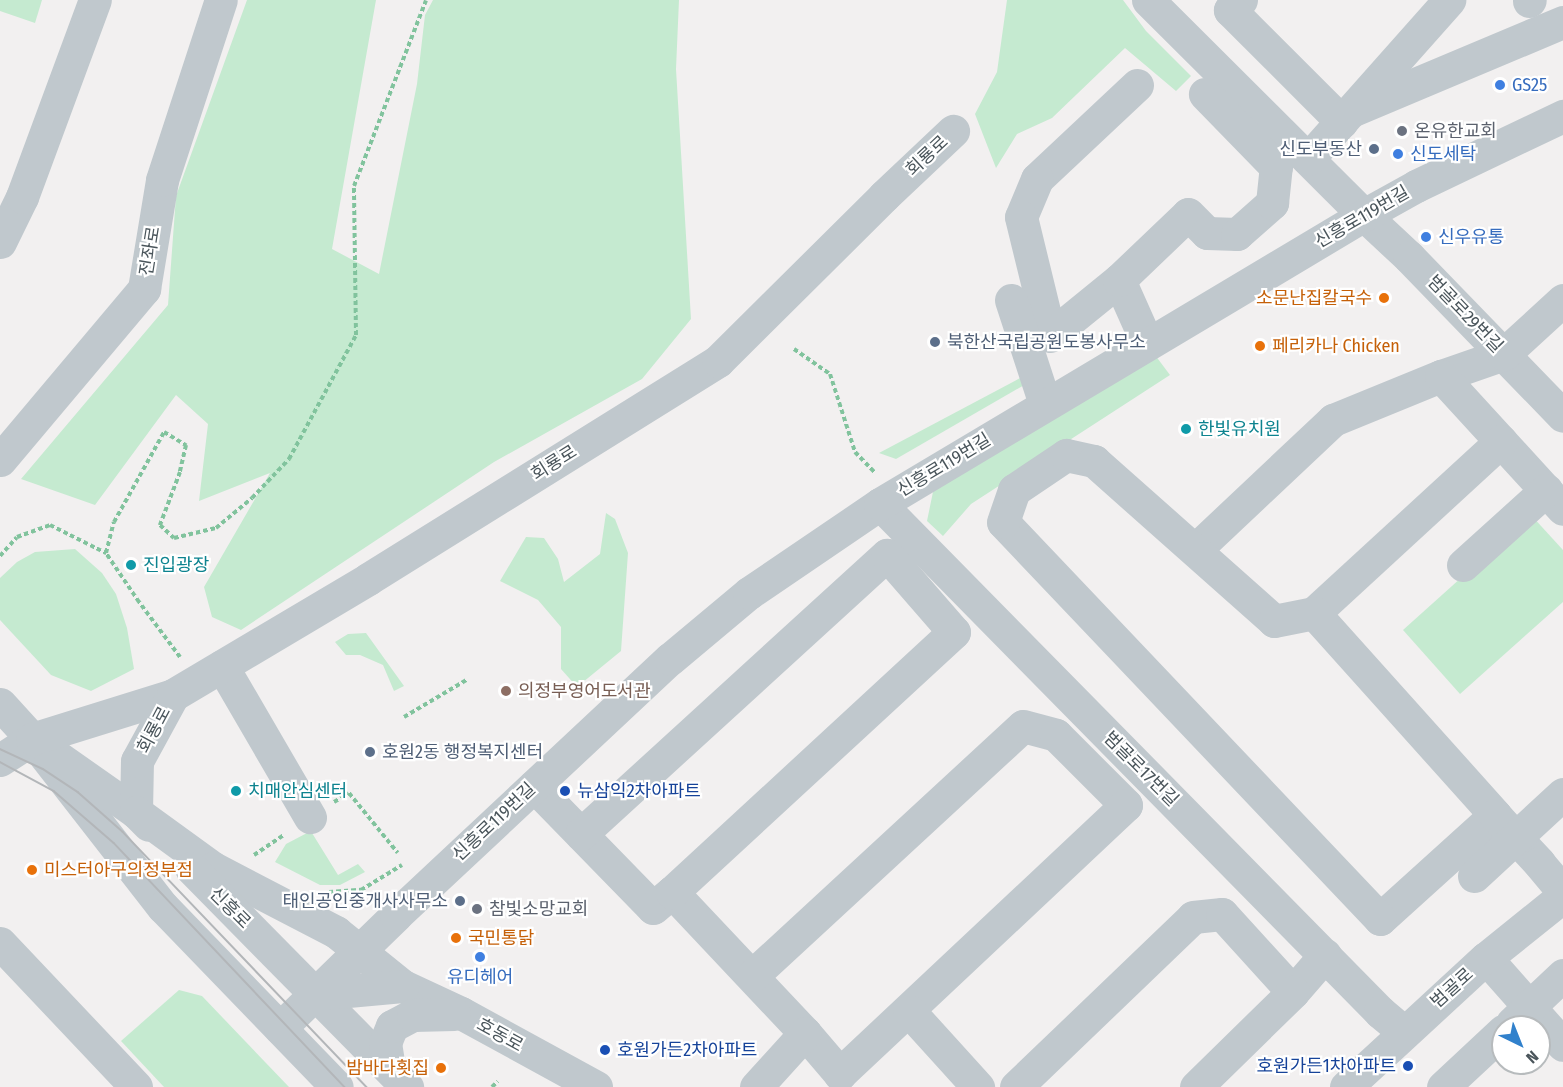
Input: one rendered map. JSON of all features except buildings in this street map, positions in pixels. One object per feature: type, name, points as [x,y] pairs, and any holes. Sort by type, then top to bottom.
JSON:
[{"type":"street","points":[[0,242],[22,197],[96,0]]},
{"type":"street","name":"전좌로","points":[[0,460],[144,289],[162,180],[220,0]]},
{"type":"street","name":"범골로29번길","points":[[1148,0],[1409,257],[1563,416]]},
{"type":"street","points":[[1241,0],[1230,10],[1347,116]]},
{"type":"street","points":[[1308,159],[1410,41],[1449,0]]},
{"type":"street","points":[[1347,116],[1563,22]]},
{"type":"street","points":[[1137,85],[1037,179],[1021,217],[1050,336],[1119,280],[1188,214],[1207,233],[1237,234],[1272,203],[1276,167],[1205,94]]},
{"type":"street","name":"신흥로119번길","points":[[280,1028],[360,949],[670,659],[749,593],[880,491],[1045,404],[1416,186],[1563,116]]},
{"type":"street","name":"회룡로","points":[[136,812],[137,761],[198,680],[378,573],[718,361],[884,196],[953,131]]},
{"type":"street","points":[[1119,280],[1147,343]]},
{"type":"street","points":[[1011,300],[1045,404]]},
{"type":"street","points":[[1195,550],[1333,420],[1441,376],[1504,354],[1557,317]]},
{"type":"street","points":[[1441,376],[1554,499],[1463,565]]},
{"type":"street","points":[[1501,441],[1314,614],[1274,621],[1094,461],[1066,455],[1014,490],[1003,522],[1380,919],[1505,826],[1563,794]]},
{"type":"street","name":"범골로17번길","points":[[880,491],[1380,1012],[1404,1032]]},
{"type":"street","points":[[534,786],[653,908],[954,632],[887,555],[581,834]]},
{"type":"street","points":[[1314,614],[1505,826],[1563,894]]},
{"type":"street","points":[[0,760],[32,739],[198,680],[310,817]]},
{"type":"street","name":"신흥로","points":[[0,704],[32,739],[163,908],[337,1087]]},
{"type":"street","points":[[672,892],[753,975],[840,1074],[1126,805],[1056,735],[1023,726],[753,975]]},
{"type":"street","name":"신흥로","points":[[32,739],[136,812],[398,1077]]},
{"type":"street","name":"호동로","points":[[136,812],[213,868],[322,907],[336,932],[360,949],[403,986],[461,1013],[596,1087]]},
{"type":"street","points":[[1474,876],[1505,826]]},
{"type":"street","name":"범골로","points":[[1346,1087],[1486,958],[1563,894]]},
{"type":"street","points":[[322,907],[347,926],[396,915]]},
{"type":"street","points":[[1016,1087],[1193,917],[1222,914],[1293,992]]},
{"type":"street","points":[[0,943],[135,1087]]},
{"type":"street","points":[[1196,1087],[1293,992],[1325,955]]},
{"type":"street","points":[[1486,958],[1517,1015]]},
{"type":"street","points":[[1520,1015],[1563,975]]},
{"type":"street","points":[[315,994],[403,986]]},
{"type":"street","points":[[909,1011],[978,1087]]},
{"type":"street","name":"신흥로","points":[[398,1077],[386,1037],[392,1026],[412,1015],[461,1013]]},
{"type":"street","points":[[756,1087],[805,1033]]},
{"type":"street","points":[[1443,1087],[1491,1042]]},
{"type":"path","points":[[106,553],[114,522],[164,432],[186,445],[180,472],[160,525],[174,538],[216,528],[289,459],[356,335],[354,186],[426,0]]},
{"type":"path","points":[[794,349],[830,374],[855,452],[880,491]]},
{"type":"path","points":[[0,556],[17,537],[50,525],[106,553],[139,602],[198,680]]},
{"type":"path","points":[[404,717],[468,680]]},
{"type":"path","points":[[243,850],[264,861]]},
{"type":"path","points":[[322,907],[361,890],[402,864]]},
{"type":"path","points":[[492,1087],[498,1081]]},
{"type":"green space","points":[[0,0],[42,0],[35,23],[0,11]]},
{"type":"green space","points":[[247,0],[376,0],[332,249],[379,274],[417,84],[425,15],[433,0],[679,0],[676,69],[691,319],[642,379],[494,462],[241,630],[212,617],[204,587],[270,473],[199,501],[208,424],[176,395],[95,505],[21,479],[168,305],[176,196]]},
{"type":"green space","points":[[1007,0],[1123,0],[1146,31],[1191,76],[1176,91],[1125,48],[1052,118],[1017,134],[996,168],[975,114],[997,72]]},
{"type":"green space","points":[[1155,355],[1170,375],[971,504],[943,536],[927,521],[934,487]]},
{"type":"green space","points":[[1022,377],[1026,384],[896,459],[879,453]]},
{"type":"green space","points":[[606,513],[615,519],[628,553],[621,651],[577,687],[561,669],[561,627],[538,600],[500,581],[526,537],[544,538],[558,559],[564,582],[600,554]]},
{"type":"green space","points":[[1531,515],[1563,550],[1563,602],[1460,694],[1403,630]]},
{"type":"green space","points":[[75,549],[102,573],[116,594],[127,628],[134,669],[91,691],[51,675],[0,620],[0,578],[17,562],[35,552]]},
{"type":"green space","points":[[366,633],[404,686],[394,691],[383,665],[360,655],[346,655],[335,642],[348,634]]},
{"type":"green space","points":[[307,833],[312,833],[338,875],[358,864],[365,872],[340,885],[320,885],[275,862],[286,844]]},
{"type":"green space","points":[[179,990],[202,996],[289,1087],[164,1087],[121,1041]]},
{"type":"tram line","points":[[0,749],[43,769],[78,792],[123,832],[367,1087]]},
{"type":"tram line","points":[[0,762],[54,791],[114,843],[345,1087]]},
{"type":"place","name":"GS25","points":[[1500,85]]},
{"type":"place","name":"온유한교회","points":[[1402,131]]},
{"type":"place","name":"신도부동산","points":[[1374,149]]},
{"type":"place","name":"신도세탁","points":[[1398,154]]},
{"type":"place","name":"신우유통","points":[[1426,237]]},
{"type":"place","name":"소문난집칼국수","points":[[1384,298]]},
{"type":"place","name":"북한산국립공원도봉사무소","points":[[935,342]]},
{"type":"place","name":"페리카나 Chicken","points":[[1260,346]]},
{"type":"place","name":"한빛유치원","points":[[1186,429]]},
{"type":"place","name":"진입광장","points":[[131,565]]},
{"type":"place","name":"의정부영어도서관","points":[[506,691]]},
{"type":"place","name":"호원2동 행정복지센터","points":[[370,752]]},
{"type":"place","name":"치매안심센터","points":[[236,791]]},
{"type":"place","name":"뉴삼익2차아파트","points":[[565,791]]},
{"type":"place","name":"미스터아구의정부점","points":[[32,870]]},
{"type":"place","name":"태인공인중개사사무소","points":[[460,901]]},
{"type":"place","name":"참빛소망교회","points":[[477,909]]},
{"type":"place","name":"국민통닭","points":[[456,938]]},
{"type":"place","name":"유디헤어","points":[[480,957]]},
{"type":"place","name":"호원가든2차아파트","points":[[605,1050]]},
{"type":"place","name":"호원가든1차아파트","points":[[1408,1066]]},
{"type":"place","name":"밤바다횟집","points":[[441,1068]]}]
